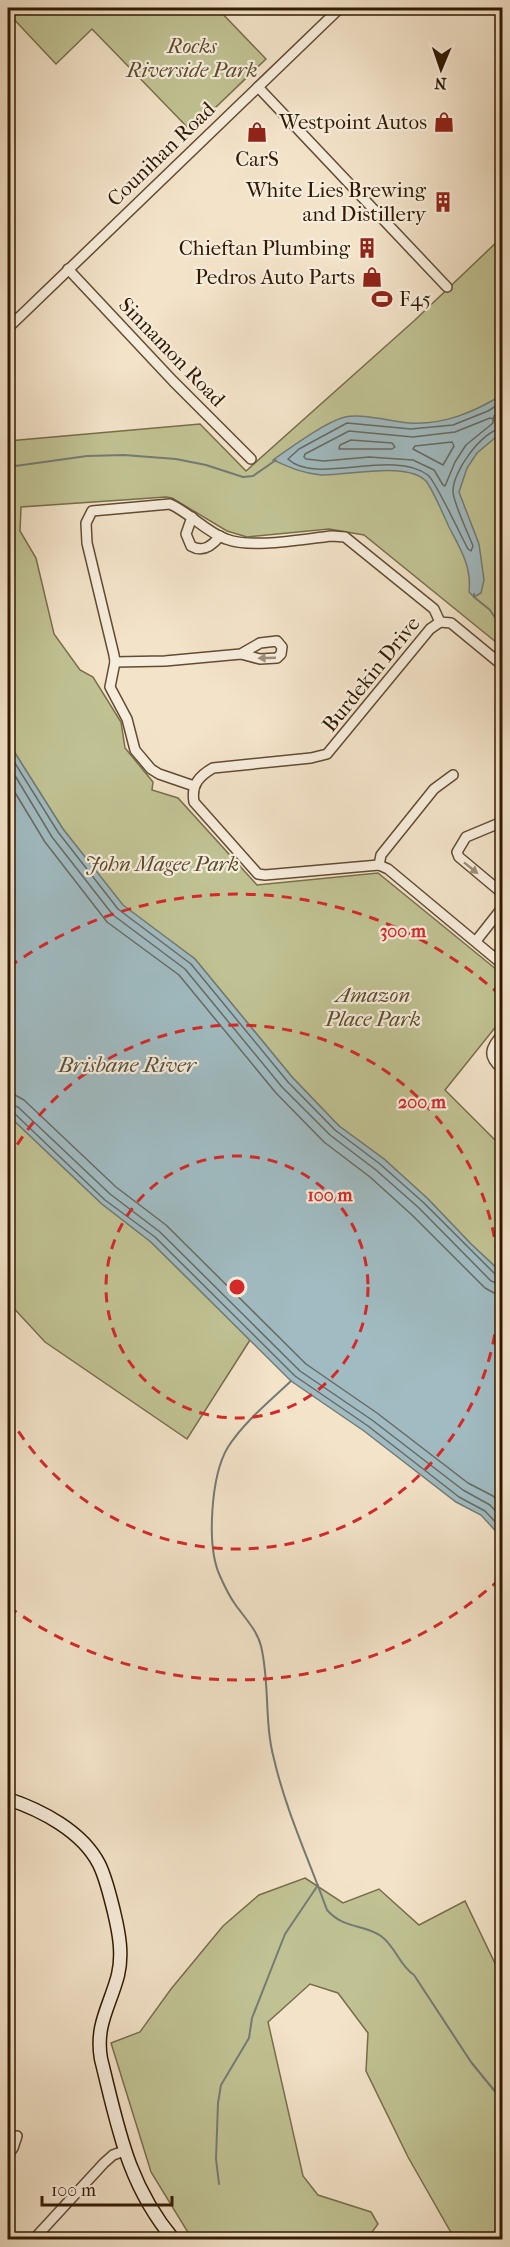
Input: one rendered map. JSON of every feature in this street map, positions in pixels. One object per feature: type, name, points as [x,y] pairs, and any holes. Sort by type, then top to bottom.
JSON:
[{"type":"street","name":"Counihan Road","points":[[8,328],[340,8]]},
{"type":"street","points":[[258,87],[447,287]]},
{"type":"street","name":"Sinnamon Road","points":[[68,269],[250,459]]},
{"type":"street","points":[[502,664],[451,623],[440,622],[434,609],[342,536],[249,544],[220,536],[181,509],[165,504],[98,509],[88,515],[87,543],[115,662],[110,687],[127,719],[135,750],[150,769],[194,786],[194,802],[197,808],[258,874],[379,865],[388,869],[502,964]]},
{"type":"street","points":[[192,517],[186,534],[191,546],[205,549],[220,536]]},
{"type":"street","name":"Burdekin Drive","points":[[194,786],[203,774],[213,768],[311,758],[327,754],[430,628],[440,622]]},
{"type":"street","points":[[115,662],[165,661],[241,654]]},
{"type":"street","points":[[379,865],[381,855],[434,789],[453,775]]},
{"type":"street","points":[[502,822],[466,837],[457,852],[459,857],[502,893]]},
{"type":"street","points":[[476,941],[502,908]]},
{"type":"street","points":[[502,1034],[492,1053],[494,1062],[502,1069]]},
{"type":"street","points":[[8,1799],[36,1810],[76,1836],[91,1850],[100,1866],[116,1921],[120,1948],[118,1975],[99,2030],[98,2046],[124,2151],[140,2190],[174,2240]]},
{"type":"street","points":[[8,2155],[17,2136]]},
{"type":"street","points":[[33,2240],[104,2163],[113,2155],[124,2151]]},
{"type":"green space","name":"Rocks Riverside Park","points":[[8,8],[217,8],[266,59],[191,131],[92,29],[56,64],[8,13]]},
{"type":"green space","points":[[502,237],[502,647],[364,535],[329,529],[247,537],[227,531],[172,498],[166,497],[21,507],[20,531],[36,558],[54,634],[80,670],[93,677],[121,722],[125,748],[153,782],[152,790],[178,798],[257,885],[378,873],[502,974],[502,1019],[445,1090],[502,1147],[502,1273],[428,1199],[384,1159],[339,1126],[292,1077],[195,959],[123,906],[63,829],[8,742],[8,441],[200,424],[246,471],[415,320]]},
{"type":"green space","points":[[8,1115],[102,1204],[151,1242],[250,1340],[187,1439],[45,1342],[8,1302]]},
{"type":"green space","points":[[305,1878],[343,1903],[379,1889],[419,1925],[465,1901],[502,1978],[502,2238],[453,2236],[408,2157],[366,2071],[368,2033],[338,1993],[310,1984],[268,2022],[303,2176],[318,2195],[371,2212],[378,2224],[370,2235],[333,2232],[296,2239],[192,2239],[151,2172],[111,2043],[140,2032],[171,1989],[223,1926],[259,1895]]},
{"type":"water","points":[[502,395],[502,432],[477,453],[467,468],[459,492],[479,544],[484,580],[481,593],[474,597],[469,592],[469,574],[464,558],[426,481],[417,475],[391,471],[321,475],[297,470],[273,460],[318,430],[345,417],[369,417],[410,423],[435,422],[470,412]]},
{"type":"water","name":"Brisbane River","points":[[8,742],[63,829],[123,905],[195,959],[292,1077],[339,1126],[384,1159],[428,1199],[502,1273],[502,1538],[481,1515],[456,1502],[364,1431],[291,1381],[151,1242],[102,1204],[8,1115]]},
{"type":"waterway","points":[[8,467],[87,456],[124,455],[176,459],[206,465],[243,477],[253,476],[276,460]]},
{"type":"waterway","points":[[474,594],[474,597],[490,610],[502,628]]},
{"type":"waterway","points":[[291,1381],[257,1412],[228,1447],[222,1459],[212,1511],[216,1563],[229,1594],[253,1629],[261,1646],[274,1759],[291,1816],[327,1910],[340,1921],[367,1929],[386,1940],[414,1975],[471,2062],[497,2094]]},
{"type":"waterway","points":[[219,2184],[216,2159],[221,2085],[249,2038],[252,2018],[285,1934],[318,1885]]},
{"type":"place","name":"Westpoint Autos","points":[[444,122]]},
{"type":"place","name":"CarS","points":[[257,132]]},
{"type":"place","name":"White Lies Brewing and Distillery","points":[[443,202]]},
{"type":"place","name":"Chieftan Plumbing","points":[[367,248]]},
{"type":"place","name":"Pedros Auto Parts","points":[[372,277]]},
{"type":"place","name":"F45","points":[[382,299]]},
{"type":"park label","name":"John Magee Park","points":[[162,864]]},
{"type":"park label","name":"Amazon Place Park","points":[[373,1007]]}]
